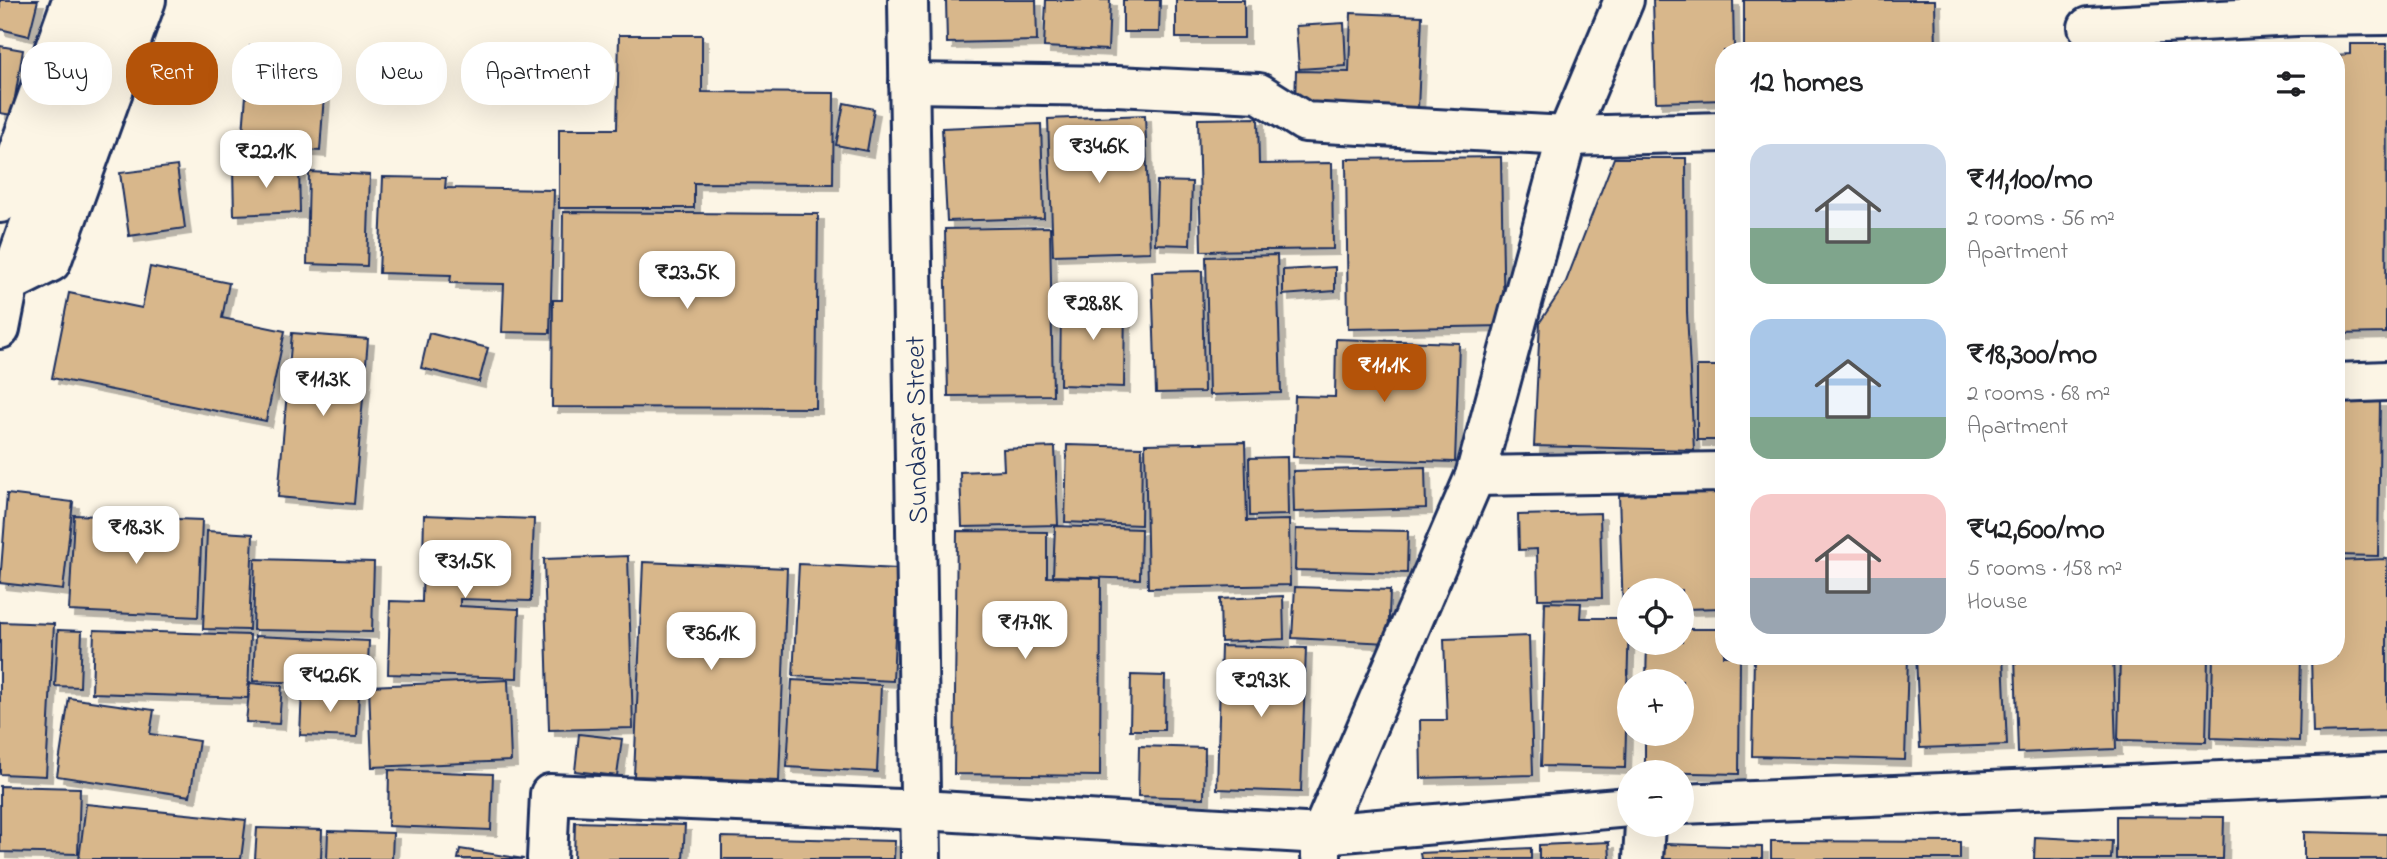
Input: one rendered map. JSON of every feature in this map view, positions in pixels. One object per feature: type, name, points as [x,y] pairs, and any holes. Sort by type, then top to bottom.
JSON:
[{"type":"street","points":[[0,203],[72,0]]},
{"type":"street","points":[[0,329],[3,276],[108,0]]},
{"type":"street","points":[[3,276],[51,262],[146,0]]},
{"type":"street","name":"Sundarar Street","points":[[908,0],[921,859]]},
{"type":"street","points":[[1321,846],[1475,476],[1567,136],[1624,0]]},
{"type":"street","points":[[2088,26],[2297,16],[2387,15]]},
{"type":"street","points":[[909,83],[1116,86],[1259,93],[1305,122],[1567,136],[1715,132]]},
{"type":"street","points":[[2345,383],[2387,381]]},
{"type":"street","points":[[1475,476],[1715,471]]},
{"type":"street","points":[[1694,803],[2387,774]]},
{"type":"street","points":[[547,859],[550,794],[922,810],[1321,846],[1617,809]]},
{"type":"street","points":[[1643,859],[1644,837]]},
{"type":"building","points":[[0,0],[38,0],[29,36],[0,29]]},
{"type":"building","points":[[946,0],[1036,0],[1037,41],[947,43]]},
{"type":"building","points":[[1046,0],[1110,0],[1108,50],[1044,47]]},
{"type":"building","points":[[1123,0],[1160,0],[1159,32],[1123,32]]},
{"type":"building","points":[[1176,0],[1244,0],[1244,38],[1176,38]]},
{"type":"building","points":[[1653,0],[1733,0],[1734,42],[1715,42],[1715,100],[1656,102]]},
{"type":"building","points":[[1744,0],[1935,0],[1936,42],[1744,42]]},
{"type":"building","points":[[1351,13],[1422,16],[1418,109],[1295,103],[1296,71],[1349,72]]},
{"type":"building","points":[[1344,23],[1346,66],[1299,69],[1296,26]]},
{"type":"building","points":[[619,35],[702,35],[702,92],[834,93],[833,184],[694,183],[694,208],[559,208],[559,129],[617,129]]},
{"type":"building","points":[[2350,44],[2387,44],[2386,333],[2345,334],[2345,54],[2350,54]]},
{"type":"building","points":[[0,46],[21,50],[21,62],[12,115],[0,113]]},
{"type":"building","points":[[844,103],[874,109],[867,151],[836,145]]},
{"type":"building","points":[[245,105],[323,105],[320,151],[242,145]]},
{"type":"building","points":[[1145,115],[1150,252],[1053,255],[1048,119]]},
{"type":"building","points":[[1258,118],[1259,164],[1332,163],[1333,249],[1201,251],[1198,119]]},
{"type":"building","points":[[1041,124],[1044,218],[947,221],[942,128]]},
{"type":"building","points":[[1501,157],[1504,326],[1348,329],[1346,159]]},
{"type":"building","points":[[1614,158],[1686,158],[1687,312],[1694,450],[1534,446],[1540,322],[1565,284]]},
{"type":"building","points":[[177,166],[185,228],[129,236],[120,173]]},
{"type":"building","points":[[299,166],[300,212],[234,215],[233,168]]},
{"type":"building","points":[[309,172],[370,175],[367,266],[307,264]]},
{"type":"building","points":[[383,177],[446,178],[445,188],[554,190],[550,333],[502,332],[504,284],[450,283],[451,275],[379,273]]},
{"type":"building","points":[[1157,181],[1192,182],[1190,245],[1155,244]]},
{"type":"building","points":[[563,212],[818,214],[816,408],[552,407],[553,300],[562,300]]},
{"type":"building","points":[[1050,227],[1053,395],[948,396],[945,229]]},
{"type":"building","points":[[1277,255],[1281,393],[1209,395],[1206,257]]},
{"type":"building","points":[[150,267],[229,283],[222,318],[285,331],[266,421],[52,378],[69,293],[142,308]]},
{"type":"building","points":[[1335,267],[1335,291],[1283,295],[1283,270]]},
{"type":"building","points":[[1202,271],[1204,392],[1156,393],[1152,272]]},
{"type":"building","points":[[1061,297],[1125,298],[1124,387],[1060,385]]},
{"type":"building","points":[[292,333],[368,339],[354,504],[278,497]]},
{"type":"building","points":[[429,333],[488,348],[479,382],[421,368]]},
{"type":"building","points":[[1336,339],[1459,343],[1455,462],[1293,457],[1295,396],[1335,397]]},
{"type":"building","points":[[1697,366],[1715,366],[1715,440],[1697,440]]},
{"type":"building","points":[[2345,400],[2380,401],[2378,556],[2345,555]]},
{"type":"building","points":[[1245,442],[1247,521],[1289,520],[1290,585],[1148,588],[1145,444]]},
{"type":"building","points":[[1067,445],[1142,447],[1141,525],[1065,522]]},
{"type":"building","points":[[1055,447],[1058,525],[962,527],[960,472],[1004,470],[1003,449]]},
{"type":"building","points":[[1287,457],[1288,515],[1250,516],[1249,458]]},
{"type":"building","points":[[1425,467],[1426,508],[1294,512],[1293,471]]},
{"type":"building","points":[[1715,491],[1715,608],[1694,609],[1694,578],[1622,578],[1619,495]]},
{"type":"building","points":[[7,494],[73,502],[63,590],[0,583]]},
{"type":"building","points":[[1600,513],[1602,598],[1538,599],[1537,549],[1519,550],[1518,515]]},
{"type":"building","points":[[74,515],[202,520],[198,617],[69,611]]},
{"type":"building","points":[[424,515],[534,519],[531,601],[460,599],[460,606],[519,609],[517,678],[388,674],[390,601],[422,602]]},
{"type":"building","points":[[1055,526],[1141,529],[1140,579],[1053,576]]},
{"type":"building","points":[[1296,529],[1408,531],[1407,573],[1295,570]]},
{"type":"building","points":[[207,531],[253,534],[249,630],[203,629]]},
{"type":"building","points":[[957,531],[1047,532],[1047,577],[1101,578],[1100,776],[954,774]]},
{"type":"building","points":[[628,556],[633,728],[549,730],[544,559]]},
{"type":"building","points":[[255,559],[374,562],[372,632],[253,630]]},
{"type":"building","points":[[2387,559],[2387,731],[2313,733],[2311,665],[2345,665],[2345,561]]},
{"type":"building","points":[[643,562],[787,568],[779,781],[634,776]]},
{"type":"building","points":[[799,564],[898,569],[893,681],[793,676]]},
{"type":"building","points":[[1295,587],[1390,590],[1388,643],[1292,638]]},
{"type":"building","points":[[1283,596],[1284,639],[1221,642],[1220,599]]},
{"type":"building","points":[[1545,602],[1581,603],[1580,618],[1617,618],[1617,655],[1628,655],[1628,669],[1617,669],[1617,746],[1626,746],[1625,760],[1617,760],[1617,768],[1541,766]]},
{"type":"building","points":[[0,622],[54,624],[46,776],[0,774]]},
{"type":"building","points":[[1694,629],[1715,629],[1715,665],[1740,665],[1739,774],[1694,773],[1694,760],[1645,760],[1645,746],[1694,746],[1694,669],[1646,669],[1647,655],[1694,655]]},
{"type":"building","points":[[58,630],[82,631],[80,687],[55,686]]},
{"type":"building","points":[[94,630],[250,635],[248,698],[92,693]]},
{"type":"building","points":[[255,636],[369,641],[367,685],[253,681]]},
{"type":"building","points":[[1529,636],[1533,775],[1421,778],[1420,720],[1447,720],[1444,639]]},
{"type":"building","points":[[1221,646],[1306,648],[1301,792],[1217,789]]},
{"type":"building","points":[[1754,665],[1908,665],[1905,760],[1752,756]]},
{"type":"building","points":[[1916,665],[2003,665],[2007,745],[1920,748]]},
{"type":"building","points":[[2015,665],[2113,665],[2116,749],[2018,753]]},
{"type":"building","points":[[2120,665],[2208,665],[2206,742],[2118,740]]},
{"type":"building","points":[[2213,665],[2301,665],[2299,741],[2211,738]]},
{"type":"building","points":[[1131,675],[1165,676],[1164,730],[1130,730]]},
{"type":"building","points":[[508,680],[511,761],[372,767],[369,686]]},
{"type":"building","points":[[792,680],[881,685],[877,772],[787,767]]},
{"type":"building","points":[[250,683],[282,686],[279,724],[246,722]]},
{"type":"building","points":[[302,690],[359,692],[357,737],[300,735]]},
{"type":"building","points":[[69,698],[154,710],[150,734],[199,741],[190,796],[57,776]]},
{"type":"building","points":[[579,734],[622,739],[617,776],[575,771]]},
{"type":"building","points":[[1139,746],[1205,748],[1204,798],[1138,796]]},
{"type":"building","points":[[389,770],[493,774],[491,830],[388,826]]},
{"type":"building","points":[[0,786],[80,788],[78,854],[0,852]]},
{"type":"building","points":[[86,804],[246,820],[241,859],[79,859]]},
{"type":"building","points":[[2116,816],[2224,817],[2223,859],[2116,859]]},
{"type":"building","points":[[575,822],[685,825],[683,859],[574,859]]},
{"type":"building","points":[[257,828],[322,830],[321,859],[255,859]]},
{"type":"building","points":[[328,831],[393,833],[392,859],[327,859]]},
{"type":"building","points":[[2304,832],[2387,834],[2387,859],[2304,859]]},
{"type":"building","points":[[722,837],[895,841],[894,859],[722,859]]},
{"type":"building","points":[[2035,837],[2112,841],[2111,859],[2034,859]]},
{"type":"building","points":[[1771,841],[1960,842],[1960,859],[1771,859]]},
{"type":"building","points":[[1609,842],[1610,859],[1539,859],[1539,845]]},
{"type":"building","points":[[1665,844],[1762,847],[1762,859],[1664,859]]},
{"type":"building","points":[[1531,848],[1531,859],[1421,859],[1420,853]]},
{"type":"building","points":[[460,849],[524,859],[458,859]]}]
